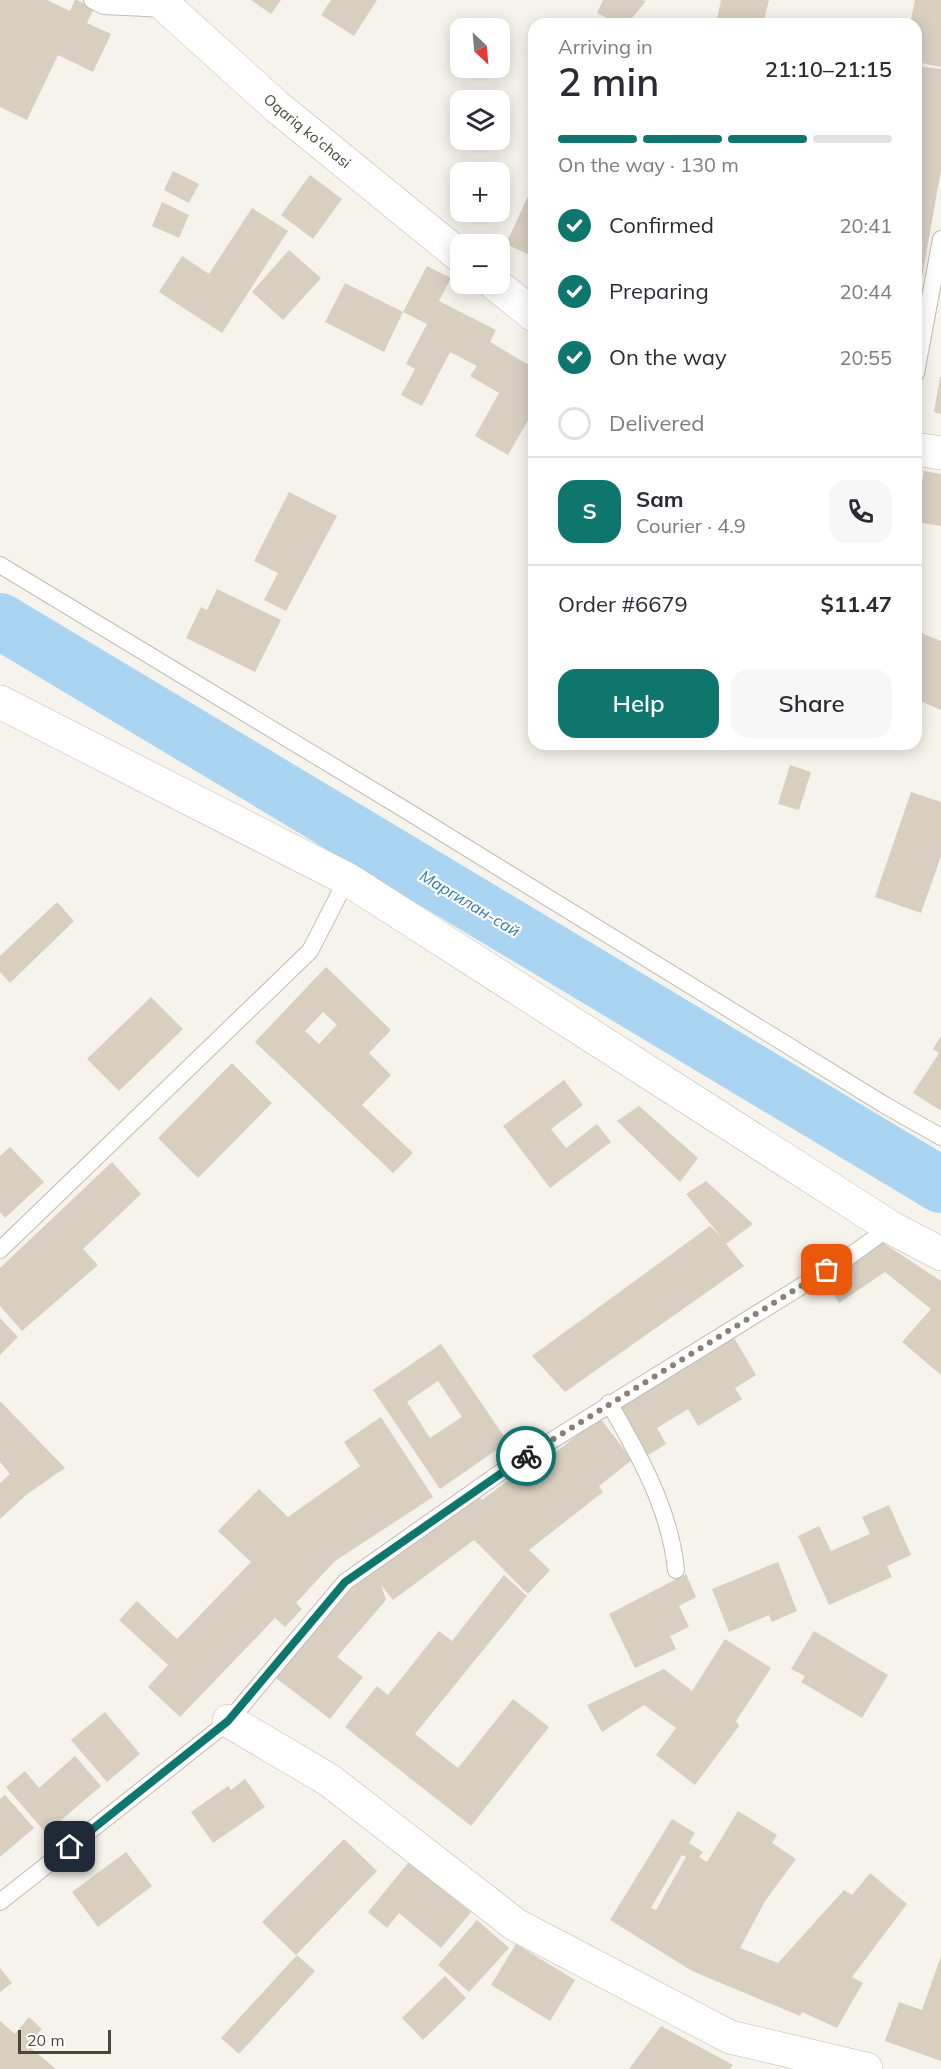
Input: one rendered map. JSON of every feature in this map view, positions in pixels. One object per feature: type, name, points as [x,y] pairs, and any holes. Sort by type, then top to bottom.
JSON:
[{"type":"street","name":"Oqariq ko'chasi","points":[[164,5],[276,106],[450,248]]},
{"type":"street","points":[[508,294],[528,310]]},
{"type":"street","points":[[922,450],[941,453]]},
{"type":"street","points":[[0,702],[347,879],[890,1227],[941,1254]]},
{"type":"street","points":[[228,1721],[329,1780],[516,1925],[730,2037],[866,2069]]},
{"type":"lane","points":[[92,0],[104,6],[164,5]]},
{"type":"lane","points":[[922,341],[941,239]]},
{"type":"lane","points":[[0,565],[419,818],[883,1104],[941,1137]]},
{"type":"lane","points":[[0,1250],[310,951],[347,879]]},
{"type":"lane","points":[[0,1902],[228,1721],[345,1582],[504,1470],[847,1258],[890,1227]]},
{"type":"lane","points":[[609,1403],[644,1464],[674,1547],[676,1569]]},
{"type":"building","points":[[0,0],[47,0],[70,11],[77,0],[94,8],[87,23],[111,34],[93,72],[58,55],[27,120],[0,107]]},
{"type":"building","points":[[251,0],[281,0],[271,14]]},
{"type":"building","points":[[331,0],[377,0],[354,36],[321,15]]},
{"type":"building","points":[[603,0],[646,1],[632,18],[607,18],[597,13]]},
{"type":"building","points":[[721,0],[769,0],[764,18],[717,18]]},
{"type":"building","points":[[915,0],[941,0],[941,67],[922,63],[922,18],[911,18]]},
{"type":"building","points":[[922,67],[941,69],[941,170],[922,277]]},
{"type":"building","points":[[173,171],[199,184],[189,203],[164,190]]},
{"type":"building","points":[[310,175],[342,199],[313,239],[281,215]]},
{"type":"building","points":[[528,196],[528,254],[510,246],[510,235]]},
{"type":"building","points":[[162,202],[189,215],[179,238],[152,226]]},
{"type":"building","points":[[252,208],[288,231],[222,333],[159,292],[182,256],[209,274]]},
{"type":"building","points":[[289,250],[321,278],[283,320],[252,292]]},
{"type":"building","points":[[427,266],[450,278],[439,301],[496,330],[490,342],[528,364],[528,420],[508,455],[475,436],[499,393],[470,376],[477,366],[450,352],[422,406],[401,395],[415,369],[406,364],[427,324],[403,312]]},
{"type":"building","points":[[345,283],[403,312],[384,352],[325,322]]},
{"type":"building","points":[[941,377],[941,414],[934,412]]},
{"type":"building","points":[[924,471],[941,474],[941,526],[922,523]]},
{"type":"building","points":[[289,492],[337,516],[286,611],[264,600],[278,573],[254,561]]},
{"type":"building","points":[[217,589],[281,620],[255,672],[186,638],[201,607],[207,610]]},
{"type":"building","points":[[922,633],[941,641],[941,710],[922,702]]},
{"type":"building","points":[[790,765],[811,772],[799,810],[778,804]]},
{"type":"building","points":[[911,792],[941,802],[941,856],[921,913],[875,897]]},
{"type":"building","points":[[57,902],[74,921],[10,983],[0,972],[0,956]]},
{"type":"building","points":[[326,967],[391,1030],[369,1053],[391,1075],[362,1105],[413,1153],[393,1173],[255,1042]],"holes":[[[323,1012],[337,1025],[319,1044],[305,1031]]]},
{"type":"building","points":[[151,997],[183,1029],[119,1091],[87,1059]]},
{"type":"building","points":[[941,1036],[940,1110],[913,1093],[939,1053],[933,1049]]},
{"type":"building","points":[[232,1063],[272,1103],[198,1178],[158,1138]]},
{"type":"building","points":[[564,1080],[583,1105],[551,1129],[566,1148],[597,1124],[611,1142],[550,1188],[503,1126]]},
{"type":"building","points":[[639,1106],[698,1158],[680,1182],[617,1121]]},
{"type":"building","points":[[10,1147],[44,1182],[5,1218],[0,1212],[0,1156]]},
{"type":"building","points":[[112,1162],[141,1194],[83,1249],[98,1265],[22,1331],[0,1306],[0,1268]]},
{"type":"building","points":[[706,1181],[753,1224],[726,1244],[744,1266],[565,1392],[532,1356],[710,1226],[722,1238],[686,1194]]},
{"type":"building","points":[[882,1242],[941,1281],[941,1375],[902,1342],[931,1309],[885,1272],[839,1303],[824,1278]]},
{"type":"building","points":[[0,1318],[18,1337],[0,1355]]},
{"type":"building","points":[[733,1336],[756,1375],[735,1388],[742,1399],[698,1426],[688,1409],[657,1428],[666,1444],[647,1456],[617,1405]]},
{"type":"building","points":[[441,1344],[508,1442],[440,1489],[373,1390]],"holes":[[[438,1381],[462,1417],[430,1438],[407,1402]]]},
{"type":"building","points":[[0,1401],[65,1468],[26,1495],[0,1519],[0,1483],[10,1474],[0,1462]]},
{"type":"building","points":[[381,1417],[433,1497],[335,1561],[296,1603],[302,1609],[285,1627],[275,1618],[180,1717],[148,1687],[168,1665],[119,1620],[137,1601],[177,1639],[251,1562],[218,1531],[259,1489],[288,1517],[360,1466],[344,1442]]},
{"type":"building","points":[[600,1418],[632,1460],[599,1486],[603,1492],[529,1550],[550,1570],[528,1594],[474,1540],[393,1600],[381,1585],[386,1600],[337,1657],[363,1677],[330,1719],[273,1676],[351,1587],[477,1494],[482,1500],[549,1449],[553,1454]]},
{"type":"building","points":[[889,1505],[911,1555],[887,1566],[892,1577],[829,1605],[798,1536],[819,1526],[831,1551],[870,1534],[862,1517]]},
{"type":"building","points":[[778,1562],[797,1611],[772,1622],[769,1615],[729,1632],[712,1589]]},
{"type":"building","points":[[686,1574],[696,1597],[679,1606],[689,1627],[670,1636],[676,1649],[635,1668],[609,1614]]},
{"type":"building","points":[[504,1575],[527,1596],[415,1734],[458,1768],[513,1699],[549,1727],[471,1826],[345,1727],[377,1686],[388,1695],[439,1631],[452,1641]]},
{"type":"building","points":[[814,1631],[888,1675],[862,1718],[801,1682],[805,1676],[791,1669]]},
{"type":"building","points":[[725,1639],[771,1668],[736,1721],[739,1726],[695,1785],[656,1755],[676,1728],[644,1705],[602,1732],[587,1705],[664,1669],[692,1691]]},
{"type":"building","points":[[105,1712],[140,1754],[107,1782],[71,1740]]},
{"type":"building","points":[[75,1756],[101,1786],[46,1833],[6,1787],[25,1771],[39,1788]]},
{"type":"building","points":[[245,1779],[265,1807],[213,1843],[191,1812],[228,1786],[231,1790]]},
{"type":"building","points":[[5,1795],[34,1828],[0,1857],[0,1799]]},
{"type":"building","points":[[738,1811],[777,1835],[772,1843],[796,1859],[765,1901],[740,1948],[778,1963],[844,1890],[852,1895],[870,1873],[907,1904],[852,1977],[863,1983],[837,2028],[802,2012],[800,2016],[692,1971],[610,1920],[672,1819],[695,1833],[689,1843],[703,1852],[699,1857],[707,1862]],"holes":[[[682,1855],[686,1857],[656,1910],[651,1908]]]},
{"type":"building","points":[[344,1839],[377,1871],[296,1955],[262,1922]]},
{"type":"building","points":[[126,1852],[152,1886],[98,1927],[72,1892]]},
{"type":"building","points":[[409,1862],[471,1912],[441,1948],[399,1913],[387,1928],[368,1912]]},
{"type":"building","points":[[477,1920],[509,1948],[469,1992],[438,1965]]},
{"type":"building","points":[[516,1944],[575,1980],[550,2021],[491,1985]]},
{"type":"building","points":[[297,1955],[315,1971],[239,2054],[221,2038]]},
{"type":"building","points":[[941,1956],[941,2061],[885,2041],[899,2002],[922,2010]]},
{"type":"building","points":[[0,1968],[12,1983],[0,1992]]},
{"type":"building","points":[[445,1976],[466,1998],[423,2040],[402,2018]]},
{"type":"building","points":[[29,2017],[42,2029],[27,2045],[56,2069],[0,2069],[0,2021],[15,2034]]},
{"type":"building","points":[[661,2026],[733,2065],[730,2069],[629,2069]]},
{"type":"waterway","name":"Маргилан-сай","points":[[0,621],[941,1185]]},
{"type":"way so far","points":[[526,1456],[827,1270]]},
{"type":"route","points":[[70,1847],[228,1721],[345,1582],[526,1456]]}]
